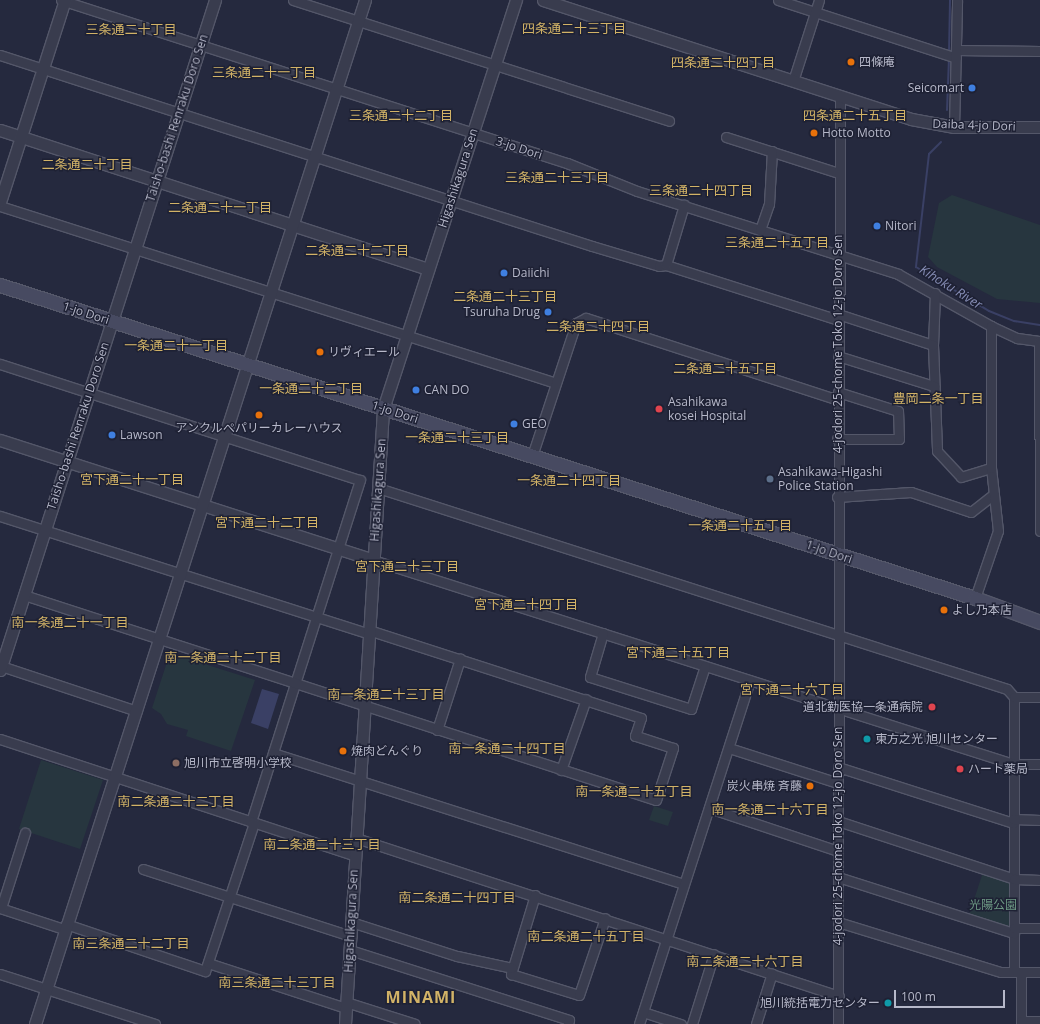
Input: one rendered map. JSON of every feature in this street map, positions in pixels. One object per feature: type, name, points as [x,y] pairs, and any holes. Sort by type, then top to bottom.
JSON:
[{"type":"main road","name":"1-jo Dori","points":[[0,285],[975,598],[1040,622]]},
{"type":"street","name":"3-jo Dori","points":[[64,0],[568,163],[637,191],[898,274],[991,326],[1017,338],[1040,341],[1040,460]]},
{"type":"street","points":[[0,202],[64,0]]},
{"type":"street","name":"Taisho-bashi Renraku Doro Sen","points":[[1,668],[215,0]]},
{"type":"street","points":[[293,0],[669,121]]},
{"type":"street","points":[[35,1024],[65,926],[182,573],[365,0]]},
{"type":"street","name":"Higashikagura Sen","points":[[345,1024],[383,408],[516,0]]},
{"type":"street","name":"Daiba 4-jo Dori","points":[[543,0],[911,119],[954,127],[1040,128]]},
{"type":"street","points":[[778,0],[952,55],[1040,51]]},
{"type":"street","points":[[793,82],[819,0]]},
{"type":"street","points":[[954,127],[952,55],[957,0]]},
{"type":"street","points":[[0,55],[42,70],[659,266],[666,265],[933,345]]},
{"type":"street","name":"4-jodori 25-chome Toko 12-jo Doro Sen","points":[[838,1024],[837,439],[840,96]]},
{"type":"street","points":[[0,130],[428,269]]},
{"type":"street","points":[[726,137],[839,173]]},
{"type":"street","points":[[760,230],[769,204],[772,151]]},
{"type":"street","points":[[666,265],[684,205]]},
{"type":"street","points":[[0,206],[407,337],[556,383]]},
{"type":"street","points":[[935,294],[933,345],[937,451],[961,476],[990,468]]},
{"type":"street","points":[[532,456],[576,323],[586,318],[838,396],[898,411],[899,439],[837,439]]},
{"type":"street","points":[[975,598],[998,531],[990,468],[991,326]]},
{"type":"street","points":[[838,356],[934,386]]},
{"type":"street","points":[[0,364],[360,480],[273,753],[230,897],[206,971],[65,926],[0,908],[25,833]]},
{"type":"street","points":[[0,440],[1013,764],[1040,764]]},
{"type":"street","points":[[1040,460],[1040,532]]},
{"type":"street","points":[[378,488],[1006,689],[1014,697],[1040,697]]},
{"type":"street","points":[[837,497],[911,492],[971,512],[994,494]]},
{"type":"street","points":[[0,516],[182,573],[316,618],[460,659],[586,699],[641,718],[635,736],[673,748],[656,800],[24,595]]},
{"type":"street","points":[[603,633],[590,677],[691,709],[705,666]]},
{"type":"street","points":[[437,730],[460,659]]},
{"type":"street","points":[[1,668],[137,711]]},
{"type":"street","points":[[639,1024],[750,680]]},
{"type":"street","points":[[1014,697],[1014,930],[1021,1022],[1040,1021]]},
{"type":"street","points":[[561,770],[586,699]]},
{"type":"street","points":[[0,739],[114,778],[356,856]]},
{"type":"street","points":[[729,748],[838,783]]},
{"type":"street","points":[[273,753],[684,884]]},
{"type":"street","points":[[838,767],[1013,821],[1040,820]]},
{"type":"street","points":[[709,808],[838,851]]},
{"type":"street","points":[[838,821],[1014,879],[1040,880]]},
{"type":"street","points":[[356,838],[535,895],[839,996]]},
{"type":"street","points":[[143,869],[351,936]]},
{"type":"street","points":[[838,877],[1014,930],[1040,928]]},
{"type":"street","points":[[535,895],[511,974],[579,995],[605,918]]},
{"type":"street","points":[[351,922],[457,956],[512,968]]},
{"type":"street","points":[[838,922],[1001,972],[1040,972]]},
{"type":"street","points":[[350,950],[569,1020],[568,1024]]},
{"type":"street","points":[[692,1024],[714,954]]},
{"type":"street","points":[[208,963],[346,1005],[415,1024]]},
{"type":"street","points":[[756,1024],[772,973]]},
{"type":"street","points":[[0,974],[155,1024]]},
{"type":"street","points":[[643,1012],[681,1024]]},
{"type":"green space","points":[[952,195],[1040,225],[1040,303],[997,299],[937,267],[928,257],[939,203]]},
{"type":"green space","points":[[170,653],[255,680],[231,751],[186,736],[188,730],[167,724],[161,714],[152,708]]},
{"type":"green space","points":[[41,760],[103,780],[80,849],[19,829]]},
{"type":"green space","points":[[654,806],[673,812],[668,826],[649,820]]},
{"type":"green space","name":"光陽公園","points":[[984,869],[1014,879],[1014,933],[968,918]]},
{"type":"water","points":[[262,689],[279,694],[268,729],[251,723]]},
{"type":"waterway","name":"Kihoku River","points":[[949,53],[950,0]]},
{"type":"waterway","name":"Kihoku River","points":[[947,110],[949,59]]},
{"type":"waterway","name":"Kihoku River","points":[[941,142],[929,154],[916,267],[989,311],[1014,321],[1040,325]]},
{"type":"place","name":"四條庵","points":[[851,62]]},
{"type":"place","name":"Seicomart","points":[[972,88]]},
{"type":"place","name":"Hotto Motto","points":[[814,133]]},
{"type":"place","name":"Nitori","points":[[877,226]]},
{"type":"place","name":"Daiichi","points":[[504,273]]},
{"type":"place","name":"Tsuruha Drug","points":[[548,312]]},
{"type":"place","name":"リヴィエール","points":[[320,352]]},
{"type":"place","name":"CAN DO","points":[[416,390]]},
{"type":"place","name":"Asahikawa kosei Hospital","points":[[659,409]]},
{"type":"place","name":"アンクルぺパリーカレーハウス","points":[[259,415]]},
{"type":"place","name":"GEO","points":[[514,424]]},
{"type":"place","name":"Lawson","points":[[112,435]]},
{"type":"place","name":"Asahikawa-Higashi Police Station","points":[[770,479]]},
{"type":"place","name":"よし乃本店","points":[[944,610]]},
{"type":"place","name":"道北勤医協一条通病院","points":[[932,707]]},
{"type":"place","name":"東方之光 旭川センター","points":[[867,739]]},
{"type":"place","name":"焼肉どんぐり","points":[[343,751]]},
{"type":"place","name":"旭川市立啓明小学校","points":[[176,763]]},
{"type":"place","name":"ハート薬局","points":[[960,769]]},
{"type":"place","name":"炭火串焼 斉藤","points":[[810,786]]},
{"type":"place","name":"旭川統括電力センター","points":[[888,1003]]},
{"type":"district","name":"四条通二十三丁目","points":[[574,28]]},
{"type":"district","name":"三条通二十丁目","points":[[131,29]]},
{"type":"district","name":"四条通二十四丁目","points":[[723,62]]},
{"type":"district","name":"三条通二十一丁目","points":[[264,72]]},
{"type":"district","name":"三条通二十二丁目","points":[[401,115]]},
{"type":"district","name":"四条通二十五丁目","points":[[855,115]]},
{"type":"district","name":"二条通二十丁目","points":[[87,164]]},
{"type":"district","name":"三条通二十三丁目","points":[[557,177]]},
{"type":"district","name":"三条通二十四丁目","points":[[701,190]]},
{"type":"district","name":"二条通二十一丁目","points":[[220,207]]},
{"type":"district","name":"三条通二十五丁目","points":[[777,242]]},
{"type":"district","name":"二条通二十二丁目","points":[[357,250]]},
{"type":"district","name":"二条通二十三丁目","points":[[505,296]]},
{"type":"district","name":"二条通二十四丁目","points":[[598,326]]},
{"type":"district","name":"一条通二十一丁目","points":[[176,345]]},
{"type":"district","name":"二条通二十五丁目","points":[[725,368]]},
{"type":"district","name":"一条通二十二丁目","points":[[311,388]]},
{"type":"district","name":"豊岡二条一丁目","points":[[938,398]]},
{"type":"district","name":"一条通二十三丁目","points":[[457,437]]},
{"type":"district","name":"宮下通二十一丁目","points":[[132,479]]},
{"type":"district","name":"一条通二十四丁目","points":[[569,480]]},
{"type":"district","name":"宮下通二十二丁目","points":[[267,522]]},
{"type":"district","name":"一条通二十五丁目","points":[[740,525]]},
{"type":"district","name":"宮下通二十三丁目","points":[[407,566]]},
{"type":"district","name":"宮下通二十四丁目","points":[[526,604]]},
{"type":"district","name":"南一条通二十一丁目","points":[[70,622]]},
{"type":"district","name":"宮下通二十五丁目","points":[[678,652]]},
{"type":"district","name":"南一条通二十二丁目","points":[[223,657]]},
{"type":"district","name":"宮下通二十六丁目","points":[[792,689]]},
{"type":"district","name":"南一条通二十三丁目","points":[[386,694]]},
{"type":"district","name":"南一条通二十四丁目","points":[[507,748]]},
{"type":"district","name":"南一条通二十五丁目","points":[[634,791]]},
{"type":"district","name":"南二条通二十二丁目","points":[[176,801]]},
{"type":"district","name":"南一条通二十六丁目","points":[[770,809]]},
{"type":"district","name":"南二条通二十三丁目","points":[[322,844]]},
{"type":"district","name":"南二条通二十四丁目","points":[[457,897]]},
{"type":"district","name":"南二条通二十五丁目","points":[[586,936]]},
{"type":"district","name":"南三条通二十二丁目","points":[[131,943]]},
{"type":"district","name":"南二条通二十六丁目","points":[[745,961]]},
{"type":"district","name":"南三条通二十三丁目","points":[[277,982]]},
{"type":"district","name":"MINAMI","points":[[421,997]]}]
